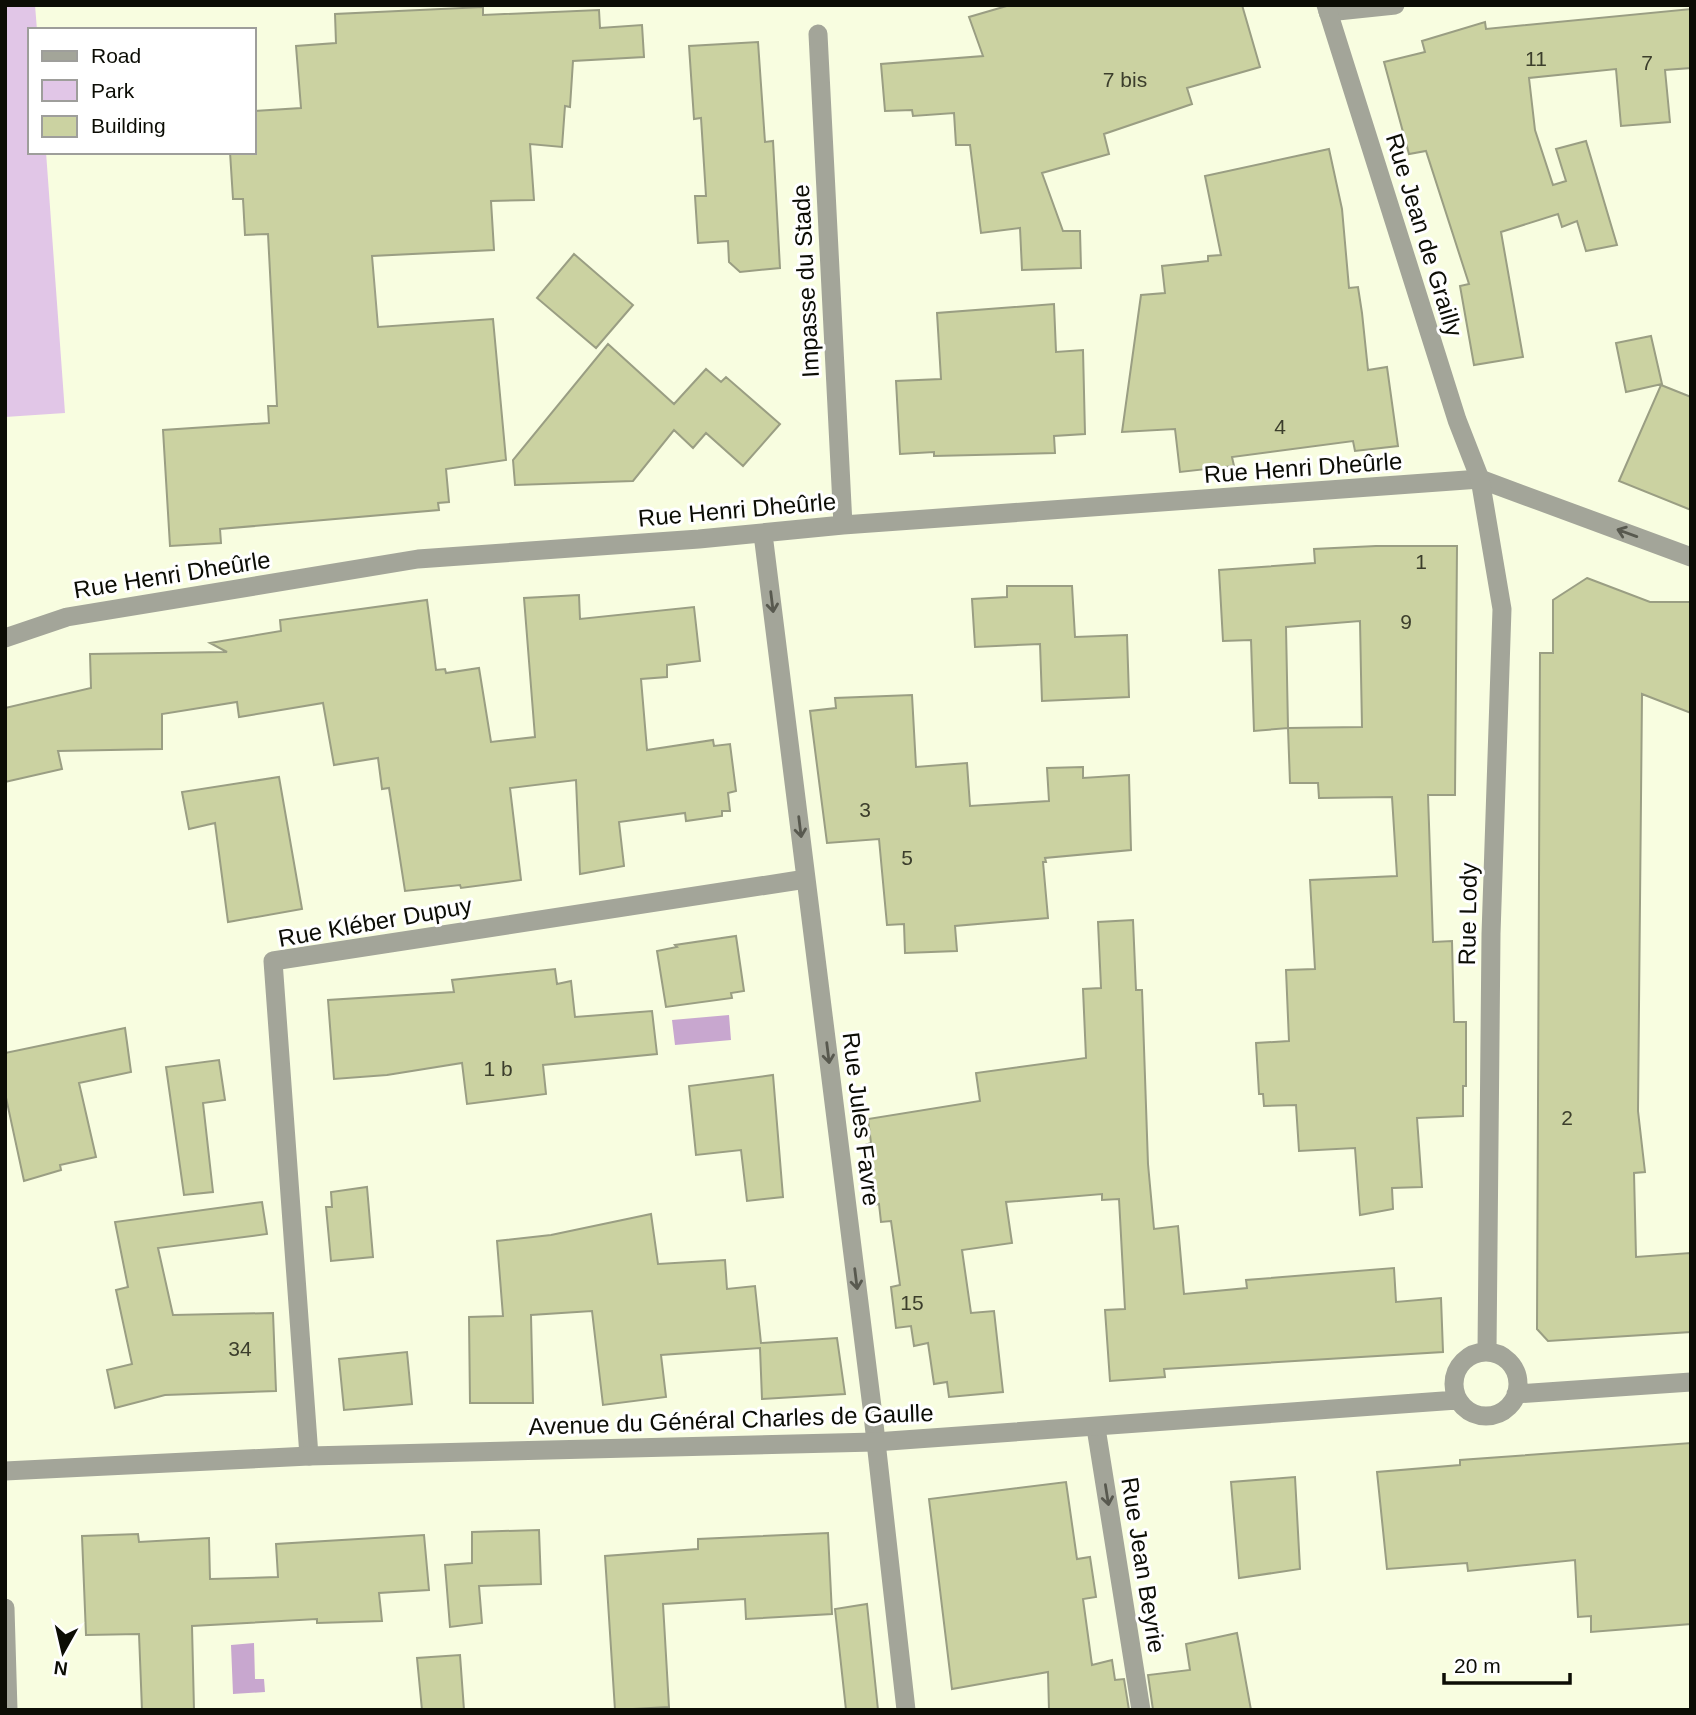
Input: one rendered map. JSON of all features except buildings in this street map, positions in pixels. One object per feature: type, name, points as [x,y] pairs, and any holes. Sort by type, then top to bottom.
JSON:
[{"type":"street","points":[[1327,8],[1395,5]]},
{"type":"street","name":"Rue Jean de Grailly","points":[[1327,8],[1457,420],[1480,479]]},
{"type":"street","name":"Impasse du Stade","points":[[818,34],[844,524]]},
{"type":"street","points":[[1480,479],[1691,557]]},
{"type":"street","name":"Rue Henri Dheûrle","points":[[5,638],[67,617],[418,559],[763,534],[844,524],[1480,479]]},
{"type":"street","name":"Rue Lody","points":[[1480,479],[1502,609],[1491,934],[1487,1352]]},
{"type":"street","name":"Rue Jules Favre","points":[[763,534],[875,1441],[905,1710]]},
{"type":"street","name":"Rue Kléber Dupuy","points":[[309,1457],[273,961],[806,879]]},
{"type":"street","points":[[1487,1352],[1502,1356],[1516,1370],[1516,1394],[1506,1409],[1485,1416],[1464,1408],[1457,1400],[1453,1377],[1457,1368],[1472,1354],[1487,1352]]},
{"type":"street","points":[[1516,1394],[1691,1382]]},
{"type":"street","name":"Avenue du Général Charles de Gaulle","points":[[5,1471],[309,1457],[875,1441],[1096,1428],[1457,1400]]},
{"type":"street","name":"Rue Jean Beyrie","points":[[1096,1428],[1141,1710]]},
{"type":"street","points":[[5,1608],[8,1710]]},
{"type":"green space","points":[[5,5],[35,5],[37,28],[28,28],[28,154],[46,154],[65,413],[5,417]]},
{"type":"shaded area","points":[[729,1015],[731,1040],[675,1045],[672,1020]]},
{"type":"shaded area","points":[[254,1643],[255,1679],[264,1679],[265,1692],[233,1694],[231,1645]]}]
